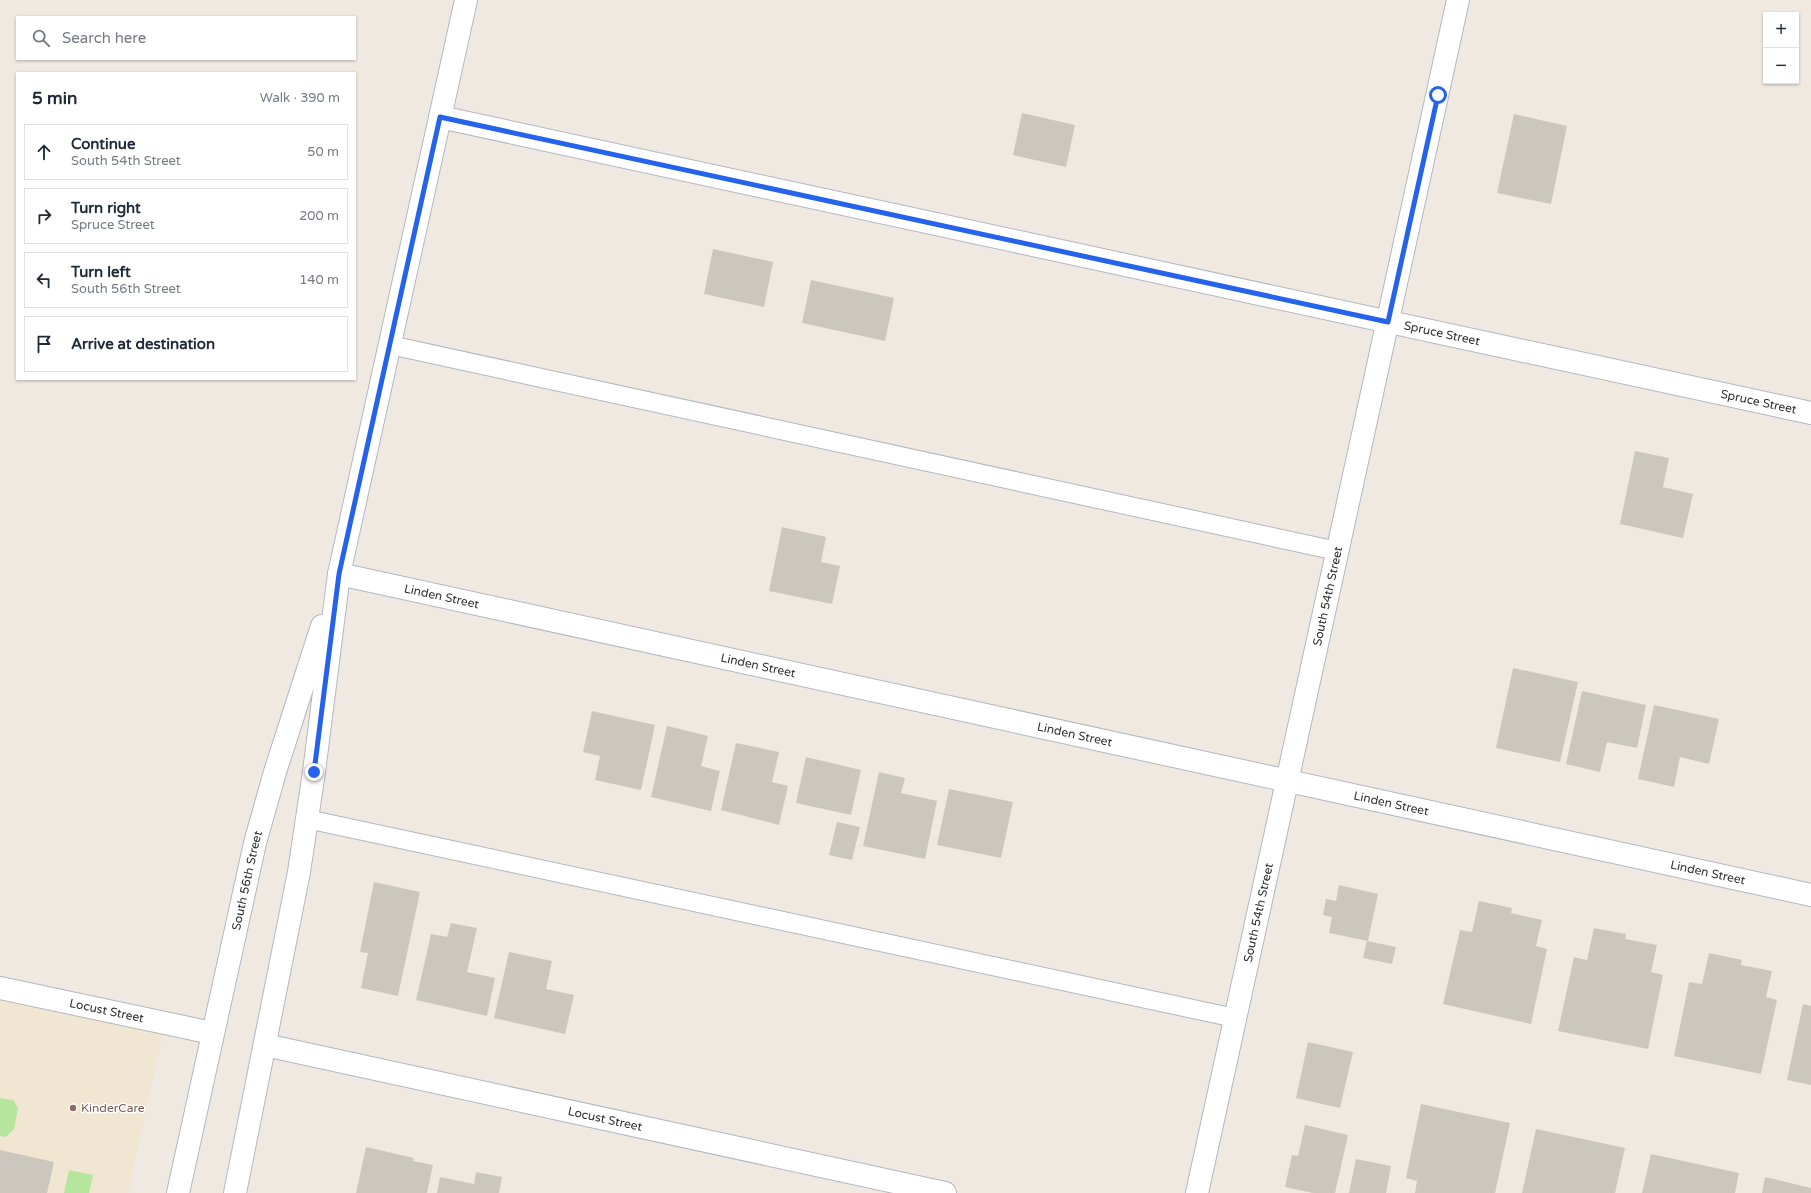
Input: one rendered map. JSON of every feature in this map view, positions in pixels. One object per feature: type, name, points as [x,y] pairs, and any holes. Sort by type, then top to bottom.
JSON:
[{"type":"street","name":"South 56th Street","points":[[235,1193],[299,872],[339,574],[466,0]]},
{"type":"street","name":"South 54th Street","points":[[1197,1193],[1458,0]]},
{"type":"street","name":"Spruce Street","points":[[440,117],[1811,413]]},
{"type":"street","name":"South 56th Street","points":[[178,1193],[255,843],[275,772],[339,574]]},
{"type":"street","name":"Linden Street","points":[[339,574],[1811,895]]},
{"type":"street","name":"Locust Street","points":[[0,988],[212,1033]]},
{"type":"street","name":"Locust Street","points":[[265,1045],[944,1193]]},
{"type":"lane","points":[[390,345],[1337,551]]},
{"type":"lane","points":[[307,819],[1236,1018]]},
{"type":"shaded area","name":"KinderCare","points":[[0,988],[165,1023],[128,1193],[0,1193]]},
{"type":"green space","points":[[0,1098],[13,1100],[18,1108],[14,1129],[6,1137],[0,1136]]},
{"type":"green space","points":[[69,1170],[93,1175],[89,1193],[64,1193]]},
{"type":"building","points":[[1022,113],[1075,125],[1066,167],[1013,155]]},
{"type":"building","points":[[1514,114],[1567,126],[1551,204],[1497,193]]},
{"type":"building","points":[[713,249],[773,262],[764,307],[704,294]]},
{"type":"building","points":[[811,280],[894,298],[885,341],[802,323]]},
{"type":"building","points":[[1635,451],[1669,458],[1663,487],[1693,494],[1683,538],[1620,524]]},
{"type":"building","points":[[782,527],[826,537],[821,562],[840,566],[832,604],[769,591]]},
{"type":"building","points":[[1513,668],[1578,682],[1560,762],[1496,748]]},
{"type":"building","points":[[1582,691],[1646,705],[1637,748],[1607,742],[1600,772],[1566,764]]},
{"type":"building","points":[[1654,705],[1719,719],[1709,764],[1680,757],[1674,787],[1638,779]]},
{"type":"building","points":[[592,711],[655,725],[641,790],[595,780],[600,756],[583,752]]},
{"type":"building","points":[[667,726],[708,736],[701,766],[720,771],[711,811],[651,797]]},
{"type":"building","points":[[736,743],[779,752],[772,782],[788,786],[779,825],[721,810]]},
{"type":"building","points":[[806,757],[861,770],[851,815],[796,803]]},
{"type":"building","points":[[879,772],[905,778],[901,793],[937,801],[925,859],[863,846]]},
{"type":"building","points":[[949,789],[1013,802],[1001,858],[937,845]]},
{"type":"building","points":[[837,822],[860,827],[852,860],[829,855]]},
{"type":"building","points":[[374,882],[420,892],[398,996],[361,988],[368,953],[360,952]]},
{"type":"building","points":[[1339,885],[1378,894],[1368,941],[1329,933],[1332,917],[1323,915],[1326,899],[1336,901]]},
{"type":"building","points":[[1479,901],[1512,908],[1511,913],[1542,920],[1536,946],[1547,949],[1531,1024],[1443,1004],[1460,930],[1472,932]]},
{"type":"building","points":[[451,923],[477,928],[467,972],[495,978],[487,1016],[416,1000],[431,934],[447,937]]},
{"type":"building","points":[[1594,928],[1626,934],[1625,939],[1657,945],[1651,972],[1663,975],[1648,1049],[1558,1031],[1574,957],[1587,960]]},
{"type":"building","points":[[1367,941],[1396,947],[1392,964],[1363,958]]},
{"type":"building","points":[[509,952],[552,961],[546,989],[574,995],[565,1034],[494,1018]]},
{"type":"building","points":[[1709,953],[1742,960],[1741,965],[1772,971],[1766,997],[1777,1000],[1761,1074],[1674,1056],[1689,982],[1702,984]]},
{"type":"building","points":[[1803,1004],[1811,1006],[1811,1085],[1787,1080]]},
{"type":"building","points":[[1308,1042],[1353,1052],[1340,1108],[1296,1098]]},
{"type":"building","points":[[1421,1104],[1510,1123],[1495,1193],[1415,1193],[1417,1181],[1406,1178]]},
{"type":"building","points":[[1305,1125],[1348,1135],[1335,1193],[1313,1193],[1285,1187],[1292,1155],[1298,1156]]},
{"type":"building","points":[[1536,1129],[1625,1148],[1615,1193],[1522,1193]]},
{"type":"building","points":[[366,1147],[414,1158],[413,1161],[433,1165],[427,1193],[356,1193]]},
{"type":"building","points":[[0,1150],[54,1162],[47,1193],[0,1193]]},
{"type":"building","points":[[1651,1154],[1739,1173],[1735,1193],[1642,1193]]},
{"type":"building","points":[[1356,1159],[1391,1166],[1386,1193],[1349,1193]]},
{"type":"building","points":[[476,1172],[502,1177],[499,1193],[437,1193],[440,1177],[474,1184]]},
{"type":"building","points":[[1765,1177],[1811,1188],[1811,1193],[1762,1193]]},
{"type":"place","name":"KinderCare","points":[[73,1108]]},
{"type":"route","points":[[314,772],[339,574],[440,117],[1388,322],[1438,95]]}]
